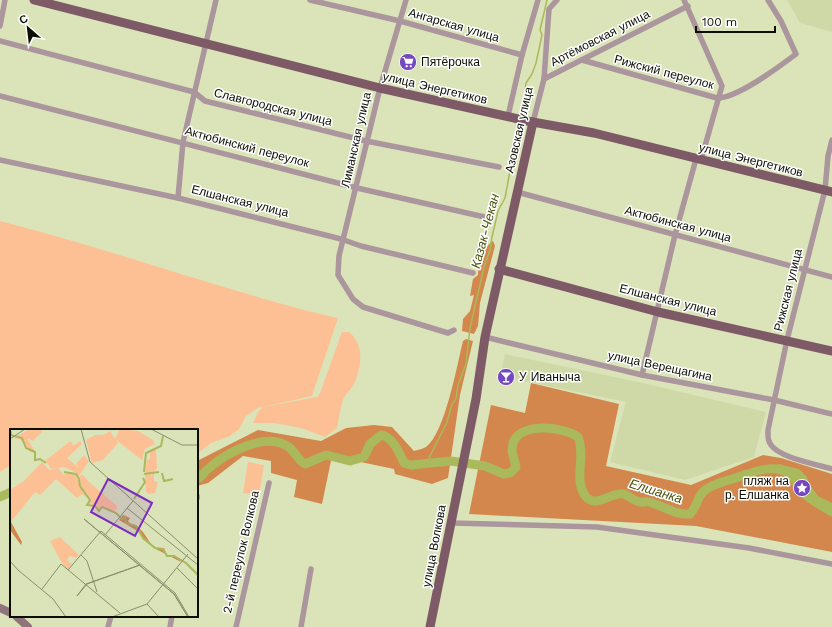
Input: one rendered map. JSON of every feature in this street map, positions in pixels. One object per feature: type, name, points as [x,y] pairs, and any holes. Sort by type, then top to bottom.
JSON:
[{"type":"main road","name":"улица Энергетиков","points":[[34,0],[380,88],[530,122],[594,133],[828,191]]},
{"type":"main road","name":"Азовская улица","points":[[464,455],[476,399],[485,337],[499,269],[518,192],[530,122]]},
{"type":"main road","name":"Елшанская улица","points":[[499,269],[658,312],[832,351]]},
{"type":"main road","name":"улица Волкова","points":[[430,627],[464,455]]},
{"type":"street","points":[[0,26],[5,0]]},
{"type":"street","points":[[178,198],[183,142],[216,0]]},
{"type":"street","name":"Ангарская улица","points":[[310,0],[400,21],[522,55]]},
{"type":"street","name":"Лиманская улица","points":[[406,0],[380,88],[356,188],[341,239],[338,256],[338,275],[352,299],[363,307],[448,333],[454,330]]},
{"type":"street","points":[[511,117],[522,55],[538,0]]},
{"type":"street","name":"Азовская улица","points":[[530,122],[544,79],[550,9],[557,0]]},
{"type":"street","points":[[642,376],[675,235],[722,86],[688,6],[684,0]]},
{"type":"street","points":[[718,98],[725,98],[750,85],[796,54],[781,21],[768,0]]},
{"type":"street","name":"Артёмовская улица","points":[[544,79],[688,6]]},
{"type":"street","name":"Славгородская улица","points":[[0,41],[194,92],[205,101],[366,142],[499,167]]},
{"type":"street","name":"Рижский переулок","points":[[582,60],[718,98]]},
{"type":"street","name":"Актюбинский переулок","points":[[0,96],[183,142],[356,188],[489,218]]},
{"type":"street","name":"Рижская улица","points":[[832,140],[828,156],[828,191],[805,269],[787,340],[768,430],[770,444],[781,453],[832,469]]},
{"type":"street","name":"Елшанская улица","points":[[0,160],[178,198],[341,239],[361,246],[473,273]]},
{"type":"street","name":"Актюбинская улица","points":[[518,192],[832,277]]},
{"type":"street","name":"улица Верещагина","points":[[485,337],[642,376],[774,400],[832,414]]},
{"type":"street","name":"2-й переулок Волкова","points":[[236,627],[269,483]]},
{"type":"street","points":[[451,523],[597,527],[749,548],[832,564]]},
{"type":"street","points":[[301,627],[311,569]]},
{"type":"street","points":[[0,608],[10,613]]},
{"type":"street","points":[[17,617],[28,627]]},
{"type":"street","points":[[108,627],[111,617]]},
{"type":"street","points":[[170,627],[172,617]]},
{"type":"shaded area","points":[[787,0],[832,0],[832,32],[800,23]]},
{"type":"shaded area","points":[[0,221],[267,300],[338,318],[312,396],[258,408],[246,416],[239,429],[230,436],[211,443],[198,453],[198,429],[10,429],[10,466],[0,472]]},
{"type":"shaded area","points":[[493,241],[495,246],[480,303],[478,326],[474,334],[462,331],[463,319],[470,311],[474,295],[470,296],[473,279],[478,275],[480,262],[484,252]]},
{"type":"shaded area","points":[[342,332],[349,332],[357,342],[360,362],[355,382],[343,400],[337,428],[325,437],[301,428],[274,423],[253,423],[258,412],[263,407],[317,397],[320,393]]},
{"type":"shaded area","points":[[466,339],[473,341],[460,395],[448,478],[432,484],[395,474],[394,469],[332,456],[322,504],[294,497],[297,480],[271,473],[271,461],[243,456],[208,483],[198,486],[198,460],[258,430],[321,441],[346,428],[374,425],[392,427],[414,451],[425,448],[433,439],[444,414],[454,381],[463,341]]},
{"type":"shaded area","points":[[505,354],[643,383],[766,412],[754,457],[685,480],[610,462],[626,402],[500,376]]},
{"type":"shaded area","points":[[531,383],[619,404],[606,466],[691,485],[763,455],[781,458],[832,474],[832,552],[696,526],[469,514],[491,405],[525,413]]},
{"type":"shaded area","points":[[248,462],[264,465],[259,495],[243,493]]},
{"type":"shaded area","points":[[779,464],[799,469],[807,477],[810,485],[818,496],[832,503],[832,512],[823,509],[821,503],[814,501],[809,496],[805,486],[790,472],[781,474],[771,470],[774,466]]},
{"type":"waterway","name":"Казак-Чекан","points":[[522,117],[527,100],[525,90],[526,83],[532,74],[536,63],[542,35],[540,30],[547,0]]},
{"type":"waterway","name":"Казак-Чекан","points":[[426,464],[447,422],[452,404],[456,399],[458,385],[466,364],[470,328],[484,267],[490,250],[498,211],[505,198],[510,171],[518,148],[521,123]]},
{"type":"waterway","name":"Елшанка","points":[[198,478],[216,463],[235,451],[257,443],[267,441],[278,442],[292,450],[305,464],[326,455],[350,461],[364,457],[370,444],[381,435],[385,436],[392,442],[398,450],[404,463],[411,465],[451,461],[485,466],[504,474],[510,473],[516,467],[512,451],[514,441],[520,434],[528,430],[550,428],[571,433],[578,437],[581,451],[581,488],[588,499],[593,501],[598,501],[614,495],[624,494],[634,500],[649,502],[674,512],[690,514],[702,493],[710,487],[760,470],[775,469],[789,474],[807,496],[832,512]]},
{"type":"waterway","name":"Елшанка","points":[[0,497],[10,492]]},
{"type":"place","name":"Пятёрочка","points":[[408,62]]},
{"type":"place","name":"У Иваныча","points":[[506,377]]},
{"type":"place","name":"пляж на р. Елшанка","points":[[802,488]]}]
